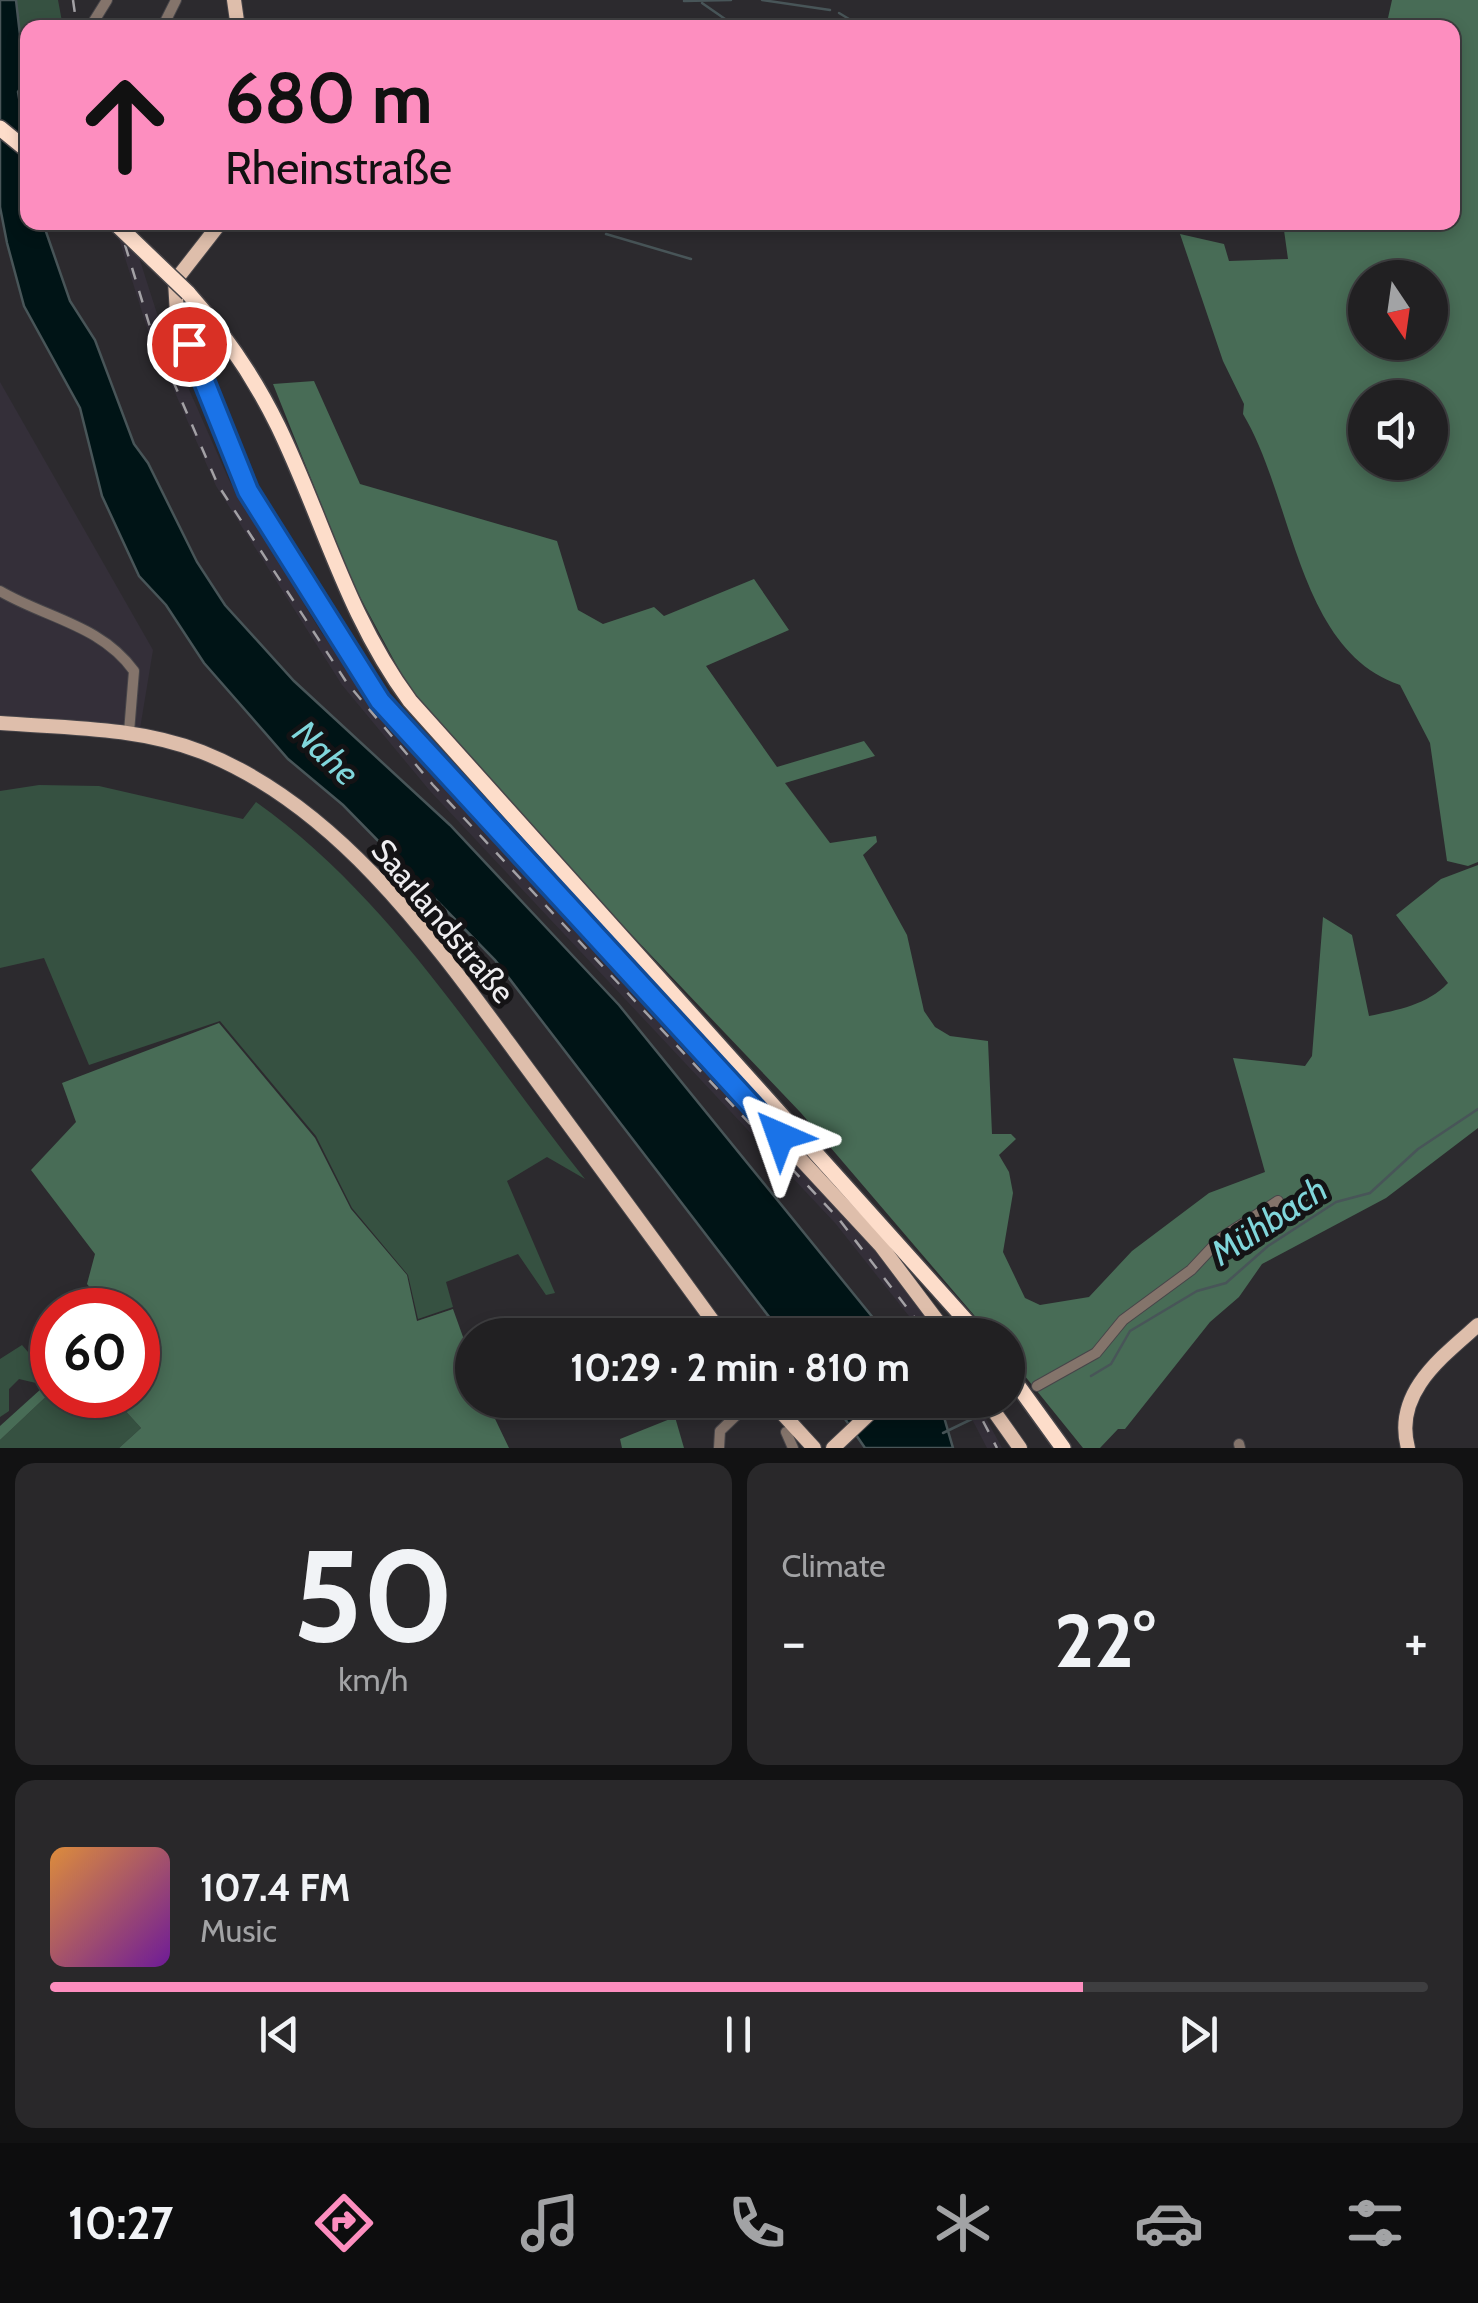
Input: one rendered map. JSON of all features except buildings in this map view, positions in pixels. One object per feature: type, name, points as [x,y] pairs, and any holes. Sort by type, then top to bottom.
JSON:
[{"type":"highway","points":[[0,128],[20,144]]},
{"type":"highway","points":[[122,230],[188,292],[225,338],[268,405],[358,622],[410,701],[964,1318]]},
{"type":"highway","points":[[1025,1387],[1033,1394],[1063,1448]]},
{"type":"highway","points":[[1033,1394],[1047,1448]]},
{"type":"main road","points":[[215,230],[182,268],[173,301],[248,491],[354,664],[413,741],[880,1246],[935,1318]]},
{"type":"main road","name":"Saarlandstraße","points":[[0,724],[129,732],[179,744],[243,771],[306,816],[360,864],[460,979],[709,1318]]},
{"type":"main road","points":[[1408,1448],[1404,1423],[1414,1392],[1436,1364],[1478,1325]]},
{"type":"main road","points":[[779,1418],[801,1448]]},
{"type":"main road","points":[[786,1418],[814,1448]]},
{"type":"main road","points":[[835,1446],[865,1418]]},
{"type":"main road","points":[[1007,1418],[1020,1448]]},
{"type":"street","points":[[0,591],[88,631],[122,654],[134,671],[129,732]]},
{"type":"street","points":[[1033,1394],[1096,1353],[1123,1320],[1191,1270],[1221,1238],[1278,1201]]},
{"type":"street","points":[[719,1448],[720,1431],[734,1418]]},
{"type":"street","points":[[786,1432],[793,1448]]},
{"type":"shaded area","points":[[116,230],[130,230],[161,326],[229,480],[321,632],[374,701],[804,1170],[892,1270],[927,1318],[910,1318],[835,1223],[430,791],[342,685],[216,486],[148,331]]},
{"type":"shaded area","points":[[0,382],[153,650],[140,729],[0,716]]},
{"type":"shaded area","points":[[971,1418],[986,1418],[1002,1448],[987,1448]]},
{"type":"green space","points":[[0,0],[58,0],[62,20],[20,20],[20,125],[0,108]]},
{"type":"green space","points":[[1392,0],[1478,0],[1478,862],[1468,866],[1447,861],[1430,743],[1400,685],[1366,667],[1339,640],[1319,606],[1243,414],[1244,404],[1223,361],[1180,234],[1224,244],[1229,261],[1288,259],[1284,230],[1460,230],[1460,20],[1388,20]]},
{"type":"green space","points":[[314,381],[360,484],[557,541],[578,610],[603,624],[654,607],[664,616],[754,579],[789,630],[706,666],[777,767],[864,741],[875,756],[785,783],[830,843],[876,836],[877,842],[863,855],[907,935],[924,1011],[935,1027],[950,1036],[988,1041],[992,1134],[1011,1134],[1016,1139],[999,1155],[1009,1172],[1013,1193],[1003,1252],[1025,1298],[1040,1305],[1089,1297],[1132,1251],[1209,1193],[1265,1172],[1233,1058],[1305,1066],[1312,1056],[1323,917],[1352,935],[1369,1016],[1412,1006],[1448,983],[1396,915],[1441,879],[1478,865],[1478,1128],[1386,1198],[1262,1264],[1239,1297],[1210,1322],[1125,1429],[1118,1429],[1100,1448],[1083,1448],[1025,1376],[1025,1318],[976,1318],[801,1113],[589,890],[410,690],[354,586],[273,384]]},
{"type":"green space","points":[[39,785],[99,786],[243,819],[256,802],[306,841],[351,884],[433,978],[585,1179],[547,1157],[507,1181],[555,1293],[546,1295],[518,1254],[446,1282],[453,1307],[418,1319],[408,1275],[352,1208],[316,1136],[220,1021],[89,1065],[44,958],[0,968],[0,791]]},
{"type":"green space","points":[[219,1023],[315,1138],[351,1209],[407,1275],[417,1321],[453,1309],[456,1318],[455,1418],[495,1418],[509,1448],[119,1448],[141,1428],[132,1418],[160,1418],[160,1288],[90,1288],[87,1284],[95,1254],[31,1170],[76,1122],[62,1083]]},
{"type":"green space","points":[[22,1345],[30,1354],[30,1382],[19,1379],[9,1389],[9,1411],[0,1417],[0,1359]]},
{"type":"green space","points":[[30,1399],[30,1412],[0,1440],[0,1426]]},
{"type":"green space","points":[[30,1412],[30,1418],[132,1418],[141,1428],[119,1448],[0,1448],[0,1440]]},
{"type":"green space","points":[[675,1418],[684,1448],[622,1448],[620,1439]]},
{"type":"water","name":"Nahe","points":[[0,0],[16,0],[20,35],[20,230],[45,230],[70,301],[95,340],[134,444],[148,463],[197,562],[225,605],[294,681],[450,825],[619,1005],[873,1318],[770,1318],[495,960],[343,805],[288,759],[204,663],[166,605],[139,576],[102,496],[80,408],[24,306],[0,207]]},
{"type":"water","points":[[844,1418],[944,1418],[953,1448],[865,1448]]},
{"type":"waterway","points":[[684,1],[731,0]]},
{"type":"waterway","points":[[762,0],[830,10]]},
{"type":"waterway","points":[[702,3],[726,20]]},
{"type":"waterway","points":[[839,13],[851,20]]},
{"type":"waterway","points":[[606,234],[691,259]]},
{"type":"waterway","name":"Mühbach","points":[[1091,1376],[1111,1364],[1130,1331],[1197,1291],[1226,1283],[1268,1246],[1336,1202],[1370,1193],[1418,1149],[1478,1109]]},
{"type":"waterway","name":"Mühbach","points":[[943,1433],[974,1418]]},
{"type":"railway","points":[[73,0],[76,20]]},
{"type":"railway","points":[[120,230],[151,330],[218,485],[347,683],[433,785],[838,1218],[915,1318]]},
{"type":"railway","points":[[981,1418],[997,1448]]},
{"type":"route","points":[[189,344],[242,480],[380,701],[780,1136]]}]
